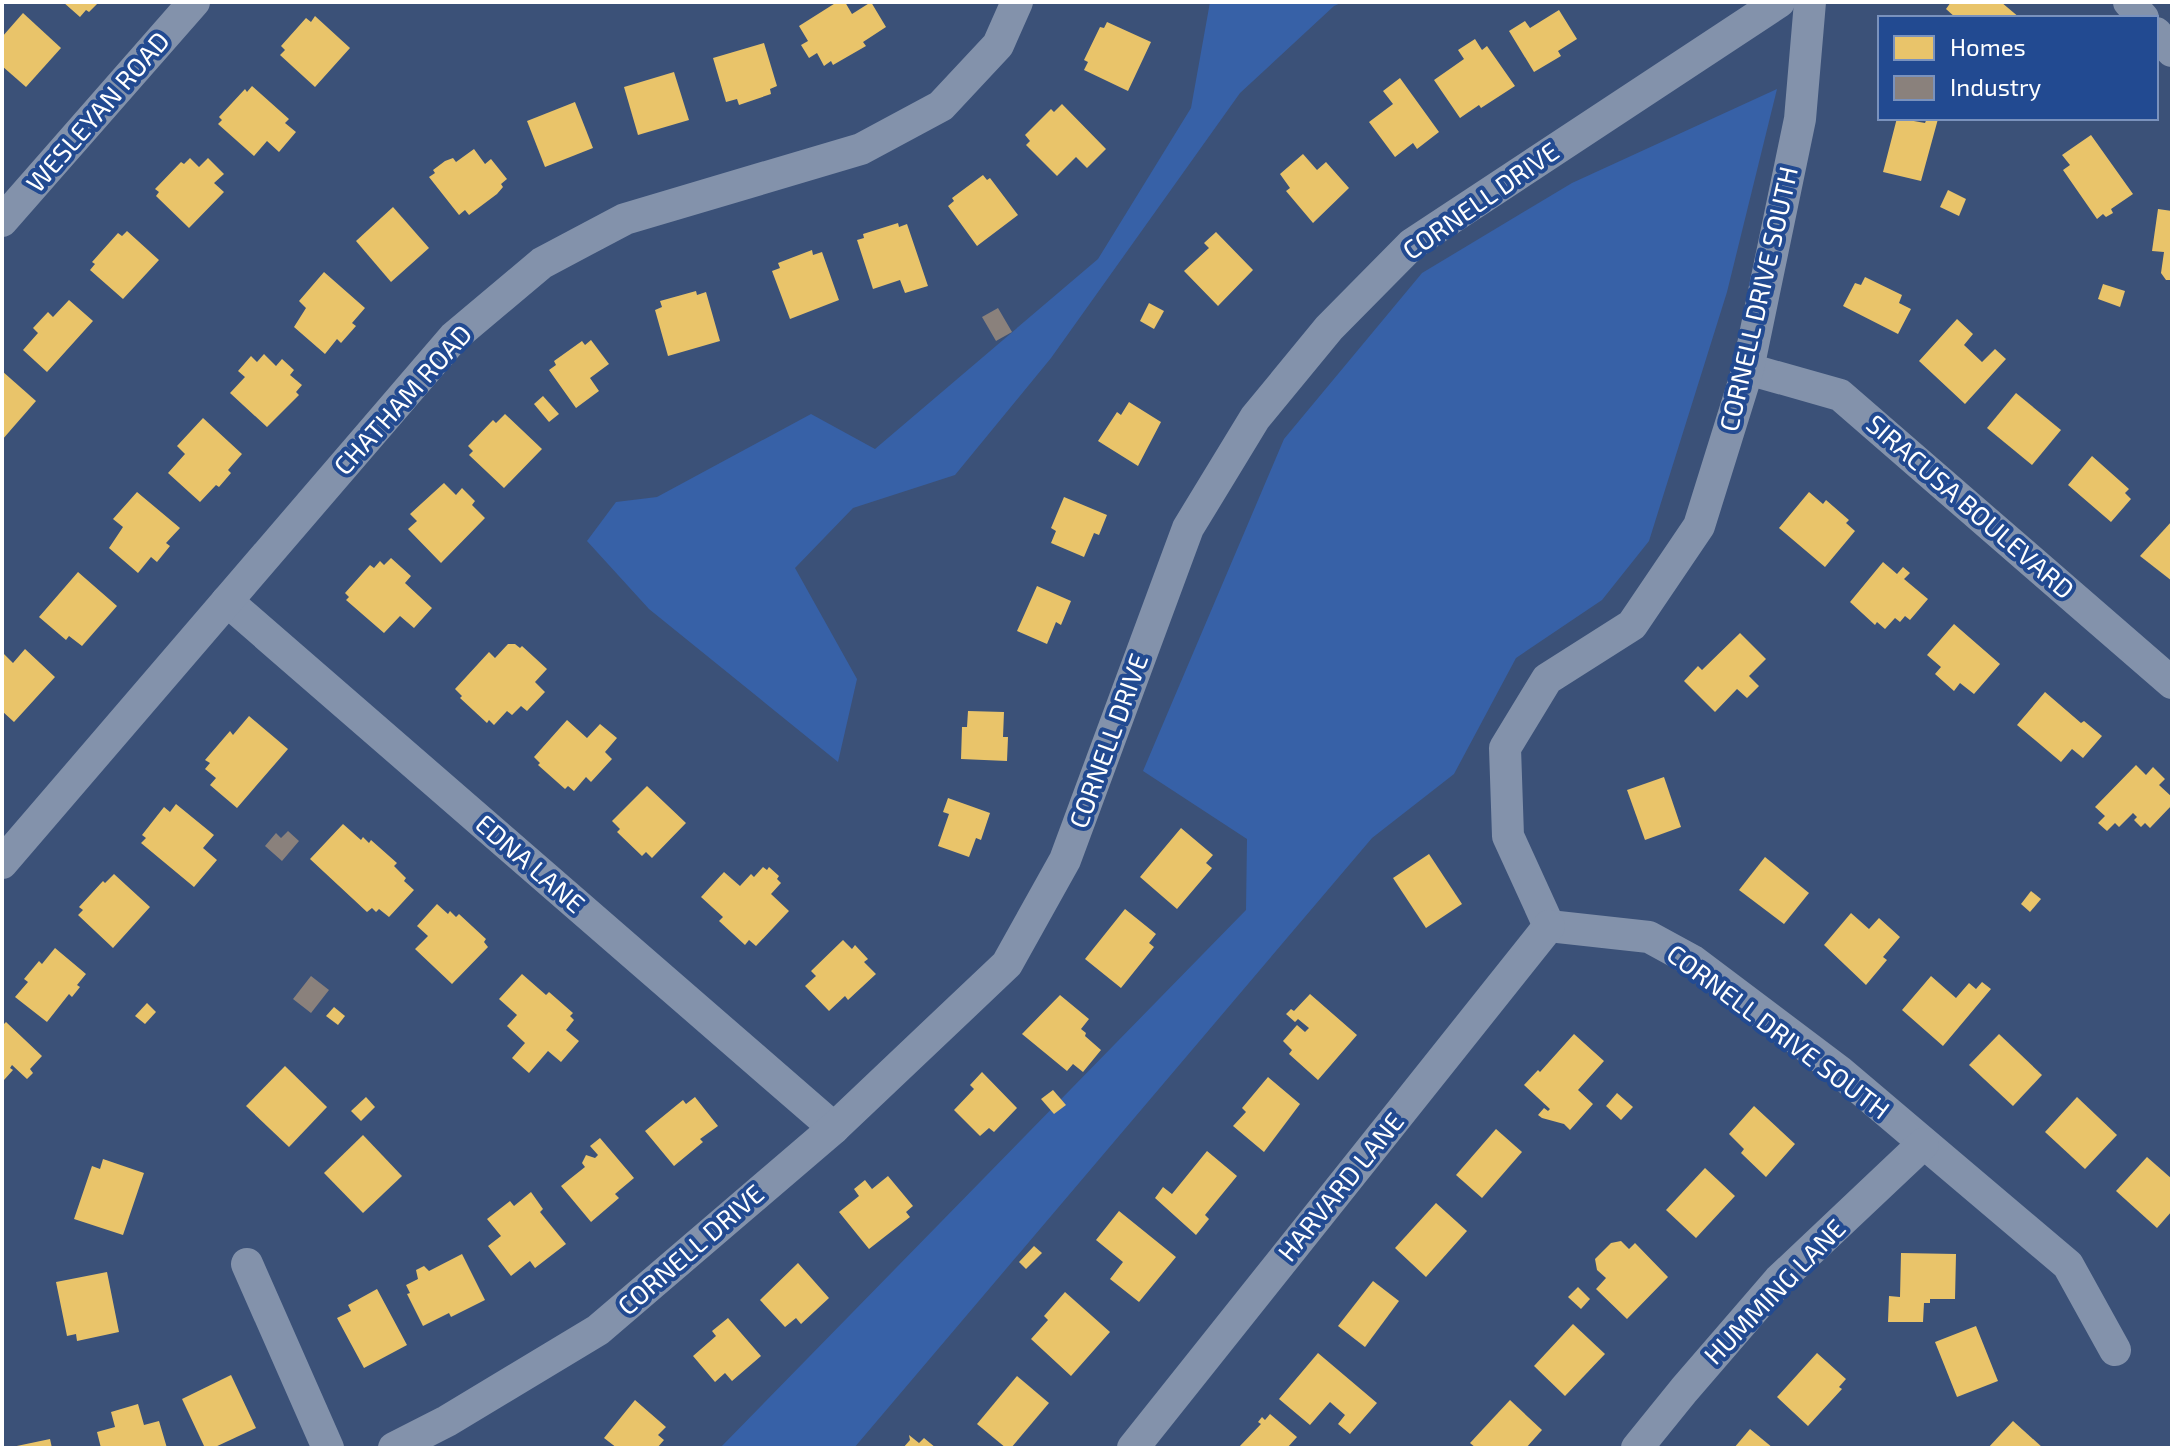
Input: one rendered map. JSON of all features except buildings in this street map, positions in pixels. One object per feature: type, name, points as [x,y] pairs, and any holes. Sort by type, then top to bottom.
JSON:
[{"type":"street","name":"WESLEYAN ROAD","points":[[2,221],[194,2]]},
{"type":"street","name":"CHATHAM ROAD","points":[[2,863],[454,337],[542,263],[625,219],[861,149],[941,106],[998,45],[1017,2]]},
{"type":"street","name":"CORNELL DRIVE","points":[[394,1448],[447,1421],[598,1330],[834,1128],[1007,964],[1065,860],[1188,528],[1255,418],[1329,328],[1412,244],[1779,2]]},
{"type":"street","name":"CORNELL DRIVE SOUTH","points":[[1810,2],[1800,119],[1748,369],[1699,526],[1632,625],[1547,679],[1505,748],[1508,836],[1549,926],[1649,937],[1693,961],[1839,1071],[2068,1265],[2115,1350]]},
{"type":"street","points":[[2158,35],[2172,51]]},
{"type":"street","name":"SIRACUSA BOULEVARD","points":[[1748,369],[1840,395],[2172,683]]},
{"type":"street","name":"EDNA LANE","points":[[227,601],[834,1128]]},
{"type":"street","name":"HARVARD LANE","points":[[1133,1448],[1549,926]]},
{"type":"street","name":"HUMMING LANE","points":[[1637,1448],[1779,1280],[1923,1144]]},
{"type":"street","points":[[247,1264],[328,1448]]},
{"type":"shaded area","points":[[1210,2],[1343,2],[1334,6],[1240,93],[1051,358],[955,475],[853,508],[795,568],[857,679],[838,762],[649,609],[587,541],[616,502],[657,497],[811,414],[875,449],[1098,259],[1191,108]]},
{"type":"shaded area","points":[[1777,89],[1727,292],[1649,541],[1602,600],[1516,658],[1454,774],[1372,838],[854,1448],[720,1448],[1246,910],[1247,839],[1143,771],[1284,439],[1422,273],[1572,183]]}]
